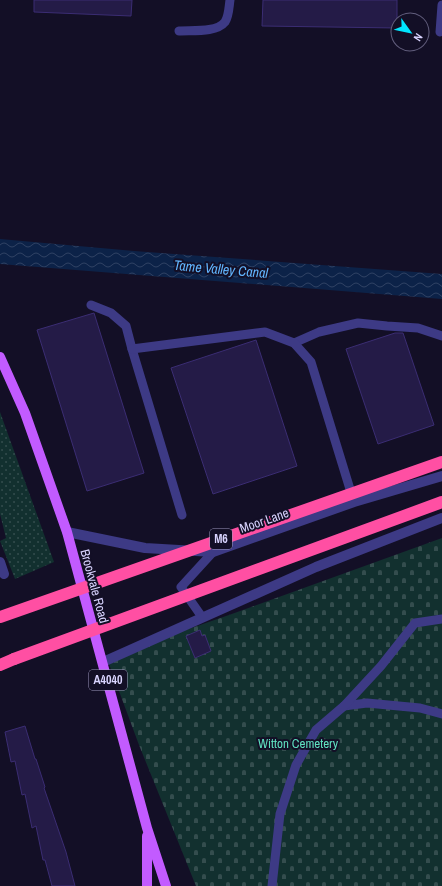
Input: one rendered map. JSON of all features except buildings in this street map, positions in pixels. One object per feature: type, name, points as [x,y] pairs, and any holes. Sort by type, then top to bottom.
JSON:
[{"type":"highway","name":"M6","points":[[0,616],[442,462]]},
{"type":"highway","points":[[0,665],[442,502]]},
{"type":"main road","name":"Brookvale Road","points":[[0,357],[25,413],[67,532],[148,828],[166,886]]},
{"type":"main road","name":"Brookvale Road","points":[[147,886],[148,828]]},
{"type":"street","name":"Moor Lane","points":[[67,532],[145,548],[213,552],[354,502],[442,476]]},
{"type":"street","points":[[103,662],[316,567],[442,518]]},
{"type":"street","points":[[0,562],[4,574]]},
{"type":"lane","points":[[179,31],[210,30],[220,25],[224,22],[228,14],[230,0]]},
{"type":"lane","points":[[440,32],[442,6]]},
{"type":"lane","points":[[91,305],[110,313],[126,326],[182,515]]},
{"type":"lane","points":[[294,343],[319,332],[358,323],[418,328],[442,336]]},
{"type":"lane","points":[[132,349],[265,332],[294,343],[311,362],[354,502]]},
{"type":"lane","points":[[202,617],[181,587],[213,552]]},
{"type":"lane","points":[[272,886],[280,814],[296,765],[316,730],[344,706],[381,666],[415,623],[442,619]]},
{"type":"lane","points":[[344,706],[367,703],[420,708],[442,714]]},
{"type":"green space","points":[[0,412],[54,562],[15,579],[0,541],[6,538],[0,514]]},
{"type":"green space","name":"Witton Cemetery","points":[[442,538],[442,886],[196,886],[139,745],[109,664],[171,635]]},
{"type":"water","name":"Tame Valley Canal","points":[[0,239],[134,251],[442,274],[442,299],[0,264]]}]
